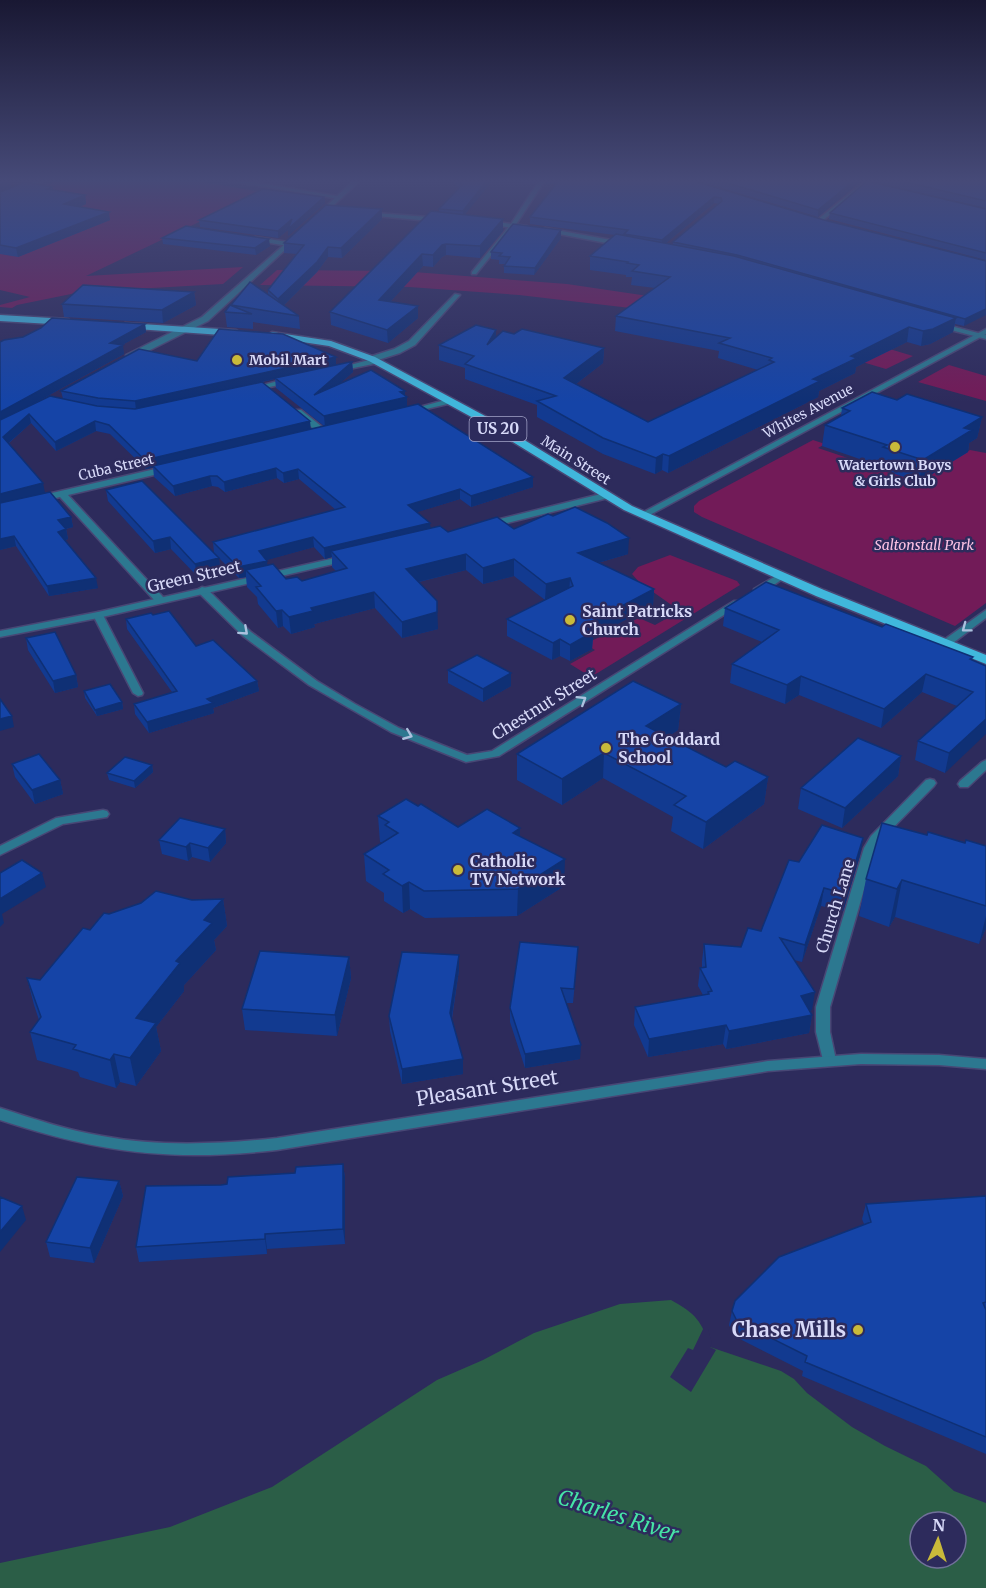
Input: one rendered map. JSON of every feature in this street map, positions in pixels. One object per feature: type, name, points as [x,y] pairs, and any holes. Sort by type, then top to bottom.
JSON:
[{"type":"main road","points":[[0,318],[80,323]]},
{"type":"main road","points":[[114,325],[246,333]]},
{"type":"main road","name":"Main Street","points":[[258,334],[311,340],[349,350],[374,360],[493,426],[605,496],[643,515],[781,576],[986,660]]},
{"type":"street","points":[[123,360],[207,317],[278,253]]},
{"type":"street","points":[[474,273],[490,253]]},
{"type":"street","points":[[332,371],[374,360],[412,343],[457,295]]},
{"type":"street","points":[[928,321],[983,334]]},
{"type":"street","name":"Whites Avenue","points":[[643,515],[983,334]]},
{"type":"street","points":[[243,391],[298,378]]},
{"type":"street","points":[[264,386],[273,393]]},
{"type":"street","points":[[402,412],[449,401]]},
{"type":"street","points":[[290,406],[323,432]]},
{"type":"street","points":[[312,435],[334,429]]},
{"type":"street","name":"Cuba Street","points":[[31,501],[176,467]]},
{"type":"street","points":[[62,494],[159,599]]},
{"type":"street","points":[[473,529],[605,496]]},
{"type":"street","name":"Green Street","points":[[0,634],[98,615],[159,599],[360,555]]},
{"type":"street","name":"Chestnut Street","points":[[202,590],[247,634],[313,683],[395,730],[466,759],[495,754],[781,576]]},
{"type":"street","points":[[945,644],[986,613]]},
{"type":"street","points":[[98,615],[138,693]]},
{"type":"street","points":[[964,784],[986,764]]},
{"type":"street","name":"Church Lane","points":[[830,1060],[823,1032],[824,1007],[870,848],[930,783]]},
{"type":"street","points":[[0,851],[60,821],[103,814]]},
{"type":"street","name":"Pleasant Street","points":[[0,1114],[64,1134],[110,1145],[171,1151],[219,1150],[277,1144],[702,1074],[830,1060],[916,1059],[986,1064]]},
{"type":"green space","points":[[0,253],[134,253],[86,276],[243,267],[223,284],[81,292],[12,308],[0,307],[0,305],[30,297],[0,290]]},
{"type":"green space","points":[[277,270],[401,271],[567,284],[682,301],[873,344],[913,356],[886,369],[761,332],[639,309],[519,295],[409,287],[260,285]]},
{"type":"green space","points":[[949,365],[986,376],[986,401],[918,382]]},
{"type":"green space","name":"Saltonstall Park","points":[[813,440],[825,444],[818,448],[919,482],[970,450],[986,453],[986,603],[955,626],[694,512],[694,506],[699,501]]},
{"type":"green space","points":[[670,555],[737,581],[740,585],[591,677],[570,664],[595,650],[585,644],[639,618],[655,625],[680,611],[639,582],[632,574],[638,567]]},
{"type":"water","name":"Charles River","points":[[671,1300],[686,1309],[696,1319],[710,1347],[781,1371],[852,1427],[926,1466],[954,1491],[986,1503],[986,1588],[0,1588],[0,1563],[170,1527],[272,1487],[437,1380],[483,1360],[534,1333],[620,1304]]},
{"type":"pier","points":[[704,1327],[708,1329],[712,1343],[710,1347],[716,1350],[691,1392],[670,1377],[688,1348],[693,1350]]},
{"type":"building","points":[[298,253],[324,253],[278,299],[268,290]]},
{"type":"building","points":[[389,253],[435,253],[422,254],[379,300],[418,306],[387,330],[330,312]]},
{"type":"building","points":[[502,253],[545,253],[535,268],[504,266],[510,257],[499,256]]},
{"type":"building","points":[[593,253],[718,253],[956,318],[933,329],[923,331],[909,327],[851,356],[857,358],[813,379],[820,381],[669,456],[663,454],[656,458],[603,438],[537,401],[556,396],[465,364],[474,356],[439,345],[476,325],[496,330],[487,345],[503,331],[514,334],[522,329],[604,348],[564,378],[648,422],[774,362],[769,360],[772,358],[719,343],[730,338],[616,316],[670,277],[632,271],[639,265],[628,262],[590,256]]},
{"type":"building","points":[[728,253],[955,253],[986,261],[986,309],[965,319]]},
{"type":"building","points":[[250,282],[299,316],[231,305]]},
{"type":"building","points":[[83,285],[194,292],[162,310],[62,304]]},
{"type":"building","points":[[230,305],[252,314],[225,312]]},
{"type":"building","points":[[52,318],[145,324],[110,343],[123,345],[0,412],[0,342],[23,337],[41,328]]},
{"type":"building","points":[[219,329],[283,334],[336,357],[135,401],[98,398],[61,391],[139,349],[197,361]]},
{"type":"building","points":[[352,362],[314,395],[371,370],[405,391],[400,392],[407,397],[324,416],[275,378]]},
{"type":"building","points":[[262,382],[310,421],[145,460],[109,425],[95,421],[55,442],[29,414],[3,437],[43,483],[0,494],[0,420],[50,396],[97,406],[135,409]]},
{"type":"building","points":[[872,392],[897,400],[907,394],[982,417],[964,428],[972,430],[923,460],[883,447],[887,445],[825,425],[850,411],[842,408]]},
{"type":"building","points":[[418,404],[533,477],[471,496],[460,489],[408,505],[430,523],[324,548],[313,537],[259,551],[267,561],[238,567],[213,542],[345,507],[298,469],[283,473],[276,468],[224,482],[217,476],[210,476],[173,486],[153,466]]},
{"type":"building","points":[[142,481],[219,558],[195,564],[170,537],[153,541],[106,490]]},
{"type":"building","points":[[50,492],[71,517],[58,520],[66,529],[58,532],[96,578],[47,586],[14,536],[0,539],[0,503]]},
{"type":"building","points":[[575,507],[607,523],[629,538],[578,553],[654,589],[582,627],[593,632],[570,645],[560,639],[553,643],[507,619],[573,586],[570,578],[546,584],[514,559],[483,568],[466,554],[406,569],[437,601],[437,612],[402,622],[374,592],[311,608],[313,611],[289,617],[282,610],[276,611],[256,587],[261,586],[246,570],[273,564],[286,579],[297,577],[302,581],[347,568],[331,551],[440,526],[448,532],[497,517],[514,529],[548,514],[553,516]]},
{"type":"building","points":[[766,582],[882,627],[886,624],[973,657],[970,659],[986,666],[986,719],[949,753],[918,741],[973,692],[926,674],[884,709],[801,676],[787,685],[732,664],[779,630],[725,608]]},
{"type":"building","points":[[169,611],[196,646],[213,640],[257,681],[207,699],[213,703],[147,722],[134,704],[177,691],[126,619]]},
{"type":"building","points":[[55,632],[76,675],[53,681],[26,638]]},
{"type":"building","points":[[477,655],[511,673],[483,689],[448,670]]},
{"type":"building","points":[[633,681],[681,704],[646,726],[726,767],[735,761],[768,777],[706,822],[674,805],[686,796],[604,753],[562,779],[517,754]]},
{"type":"building","points":[[110,684],[122,702],[95,710],[84,691]]},
{"type":"building","points":[[0,699],[12,716],[0,719]]},
{"type":"building","points":[[858,738],[901,756],[845,808],[801,788]]},
{"type":"building","points":[[39,754],[60,780],[32,790],[12,764]]},
{"type":"building","points":[[125,757],[152,765],[134,781],[107,773]]},
{"type":"building","points":[[406,799],[418,806],[421,804],[458,827],[487,809],[520,828],[513,833],[565,859],[518,889],[424,891],[409,882],[402,886],[383,874],[389,870],[364,854],[398,833],[385,825],[389,822],[378,816]]},
{"type":"building","points":[[180,818],[225,829],[208,848],[190,843],[186,847],[159,840]]},
{"type":"building","points":[[882,823],[927,835],[928,832],[965,843],[966,840],[986,846],[986,906],[902,880],[897,889],[866,879]]},
{"type":"building","points":[[822,825],[863,838],[846,894],[824,888],[805,945],[780,938],[815,992],[801,996],[812,1015],[729,1031],[726,1025],[649,1039],[635,1007],[709,994],[708,992],[712,991],[700,968],[706,967],[704,944],[741,947],[748,928],[761,931],[789,860],[799,862]]},
{"type":"building","points":[[22,860],[42,873],[0,899],[0,873]]},
{"type":"building","points":[[156,891],[192,900],[223,899],[204,920],[212,923],[176,961],[180,963],[136,1018],[156,1023],[130,1058],[114,1054],[110,1060],[73,1049],[76,1045],[30,1032],[41,1017],[27,978],[40,980],[83,928],[90,930],[104,913],[109,914],[141,903]]},
{"type":"building","points":[[520,942],[578,947],[574,989],[561,988],[581,1045],[525,1054],[510,1008]]},
{"type":"building","points":[[260,951],[349,957],[335,1015],[242,1009]]},
{"type":"building","points":[[402,952],[459,955],[450,1013],[463,1059],[402,1069],[389,1016]]},
{"type":"building","points":[[343,1164],[343,1229],[265,1234],[265,1239],[136,1247],[146,1186],[221,1185],[227,1184],[228,1177],[295,1173],[296,1167]]},
{"type":"building","points":[[77,1177],[119,1181],[90,1248],[46,1242]]},
{"type":"building","name":"Chase Mills","points":[[986,1196],[986,1302],[983,1303],[986,1310],[986,1437],[805,1362],[807,1356],[737,1321],[732,1311],[735,1301],[779,1257],[871,1222],[866,1204]]},
{"type":"building","points":[[0,1197],[22,1206],[0,1232]]},
{"type":"place","name":"Mobil Mart","points":[[237,360]]},
{"type":"place","name":"Watertown Boys & Girls Club","points":[[895,447]]},
{"type":"place","name":"Saint Patricks Church","points":[[570,620]]},
{"type":"place","name":"The Goddard School","points":[[606,748]]},
{"type":"place","name":"Catholic TV Network","points":[[458,870]]},
{"type":"place","name":"Chase Mills","points":[[858,1330]]}]
